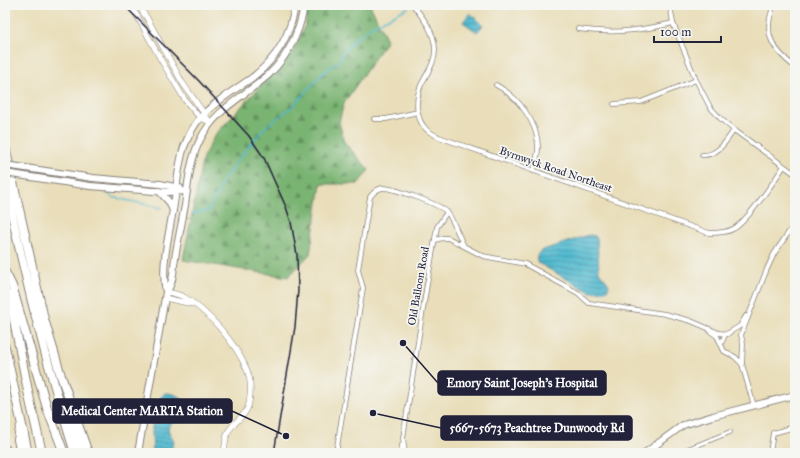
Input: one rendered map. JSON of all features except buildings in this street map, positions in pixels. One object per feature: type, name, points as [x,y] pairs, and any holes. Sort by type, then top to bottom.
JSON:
[{"type":"highway","points":[[5,147],[44,319],[61,376],[88,453]]},
{"type":"highway","points":[[5,180],[40,335],[74,453]]},
{"type":"highway","points":[[5,272],[24,371],[42,453]]},
{"type":"highway","points":[[5,272],[12,286],[47,408],[64,453]]},
{"type":"highway","points":[[29,288],[51,366],[81,453]]},
{"type":"highway","points":[[5,347],[27,450]]},
{"type":"highway","points":[[20,419],[18,440],[21,453]]},
{"type":"main road","points":[[138,453],[165,295],[164,267],[184,147],[192,130],[202,116],[222,98],[254,76],[275,55],[287,35],[295,5]]},
{"type":"main road","points":[[165,295],[171,286],[194,152],[210,122],[227,106],[261,82],[277,66],[295,36],[304,5]]},
{"type":"main road","points":[[5,165],[93,178],[160,184],[187,191]]},
{"type":"main road","points":[[5,173],[90,186],[159,191],[176,189]]},
{"type":"main road","points":[[159,191],[170,203],[173,211]]},
{"type":"main road","points":[[645,453],[653,450],[683,425],[795,395]]},
{"type":"main road","points":[[5,448],[12,453]]},
{"type":"street","points":[[128,5],[136,14],[185,100],[210,122]]},
{"type":"street","points":[[138,5],[148,18],[202,116]]},
{"type":"street","name":"Byrnwyck Road Northeast","points":[[413,5],[428,24],[433,36],[435,48],[430,71],[422,84],[418,95],[418,112],[422,124],[428,131],[439,137],[709,233],[716,233],[735,228],[745,219],[784,166]]},
{"type":"street","points":[[670,5],[673,23],[696,80],[710,107],[734,130],[795,174]]},
{"type":"street","points":[[774,5],[768,26],[773,46],[795,67]]},
{"type":"street","points":[[578,28],[591,31],[618,32],[648,29],[673,23]]},
{"type":"street","points":[[614,104],[641,102],[696,80]]},
{"type":"street","points":[[496,85],[516,100],[525,112],[536,132],[538,154],[533,171]]},
{"type":"street","points":[[374,119],[386,119],[418,112]]},
{"type":"street","points":[[702,155],[710,154],[718,150],[734,130]]},
{"type":"street","points":[[336,453],[363,288],[358,270],[367,206],[370,197],[380,188],[394,190],[440,207],[447,212],[464,246]]},
{"type":"street","name":"Old Balloon Road","points":[[405,453],[403,441],[426,290],[437,227],[447,212]]},
{"type":"street","points":[[754,406],[742,364],[743,344],[741,336],[750,310],[774,254],[795,223]]},
{"type":"street","points":[[435,240],[448,238],[483,256],[524,264],[578,293],[589,303],[665,314],[691,321],[719,332],[737,333],[741,336]]},
{"type":"street","points":[[165,295],[193,304],[219,327],[229,340],[247,370],[250,380],[249,404],[246,412],[229,431],[224,453]]},
{"type":"street","points":[[721,344],[724,337],[740,326],[750,310]]},
{"type":"street","points":[[703,326],[717,336],[724,351],[735,357],[742,364]]},
{"type":"street","points":[[770,453],[773,433],[795,427]]},
{"type":"street","points":[[678,453],[730,432]]},
{"type":"street","points":[[401,453],[403,441]]},
{"type":"street","points":[[787,453],[795,447]]},
{"type":"green space","points":[[307,5],[370,5],[387,40],[344,103],[339,122],[344,142],[369,170],[358,184],[321,184],[310,254],[288,277],[183,260],[203,157],[215,135],[294,50],[306,23]]},
{"type":"water","points":[[470,13],[483,25],[477,32],[463,22]]},
{"type":"water","points":[[589,235],[595,236],[597,239],[599,272],[609,286],[605,291],[590,292],[538,263],[537,261],[537,255],[543,250]]},
{"type":"water","points":[[165,393],[173,394],[183,400],[185,404],[184,412],[169,425],[168,430],[174,441],[170,453],[153,453],[152,429],[154,413],[156,406]]},
{"type":"waterway","points":[[193,214],[209,210],[224,179],[264,128],[293,106],[323,73],[340,60],[343,53],[357,37],[372,26],[408,8]]},
{"type":"waterway","points":[[11,161],[74,172]]},
{"type":"waterway","points":[[104,189],[112,197],[162,208]]},
{"type":"railway","points":[[124,5],[199,81],[249,136],[264,158],[286,207],[291,222],[297,255],[298,290],[295,327],[274,453]]},
{"type":"place","name":"Emory Saint Joseph's Hospital","points":[[403,343]]},
{"type":"place","name":"5667-5673 Peachtree Dunwoody Rd","points":[[373,413]]},
{"type":"place","name":"Medical Center MARTA Station","points":[[286,436]]}]
